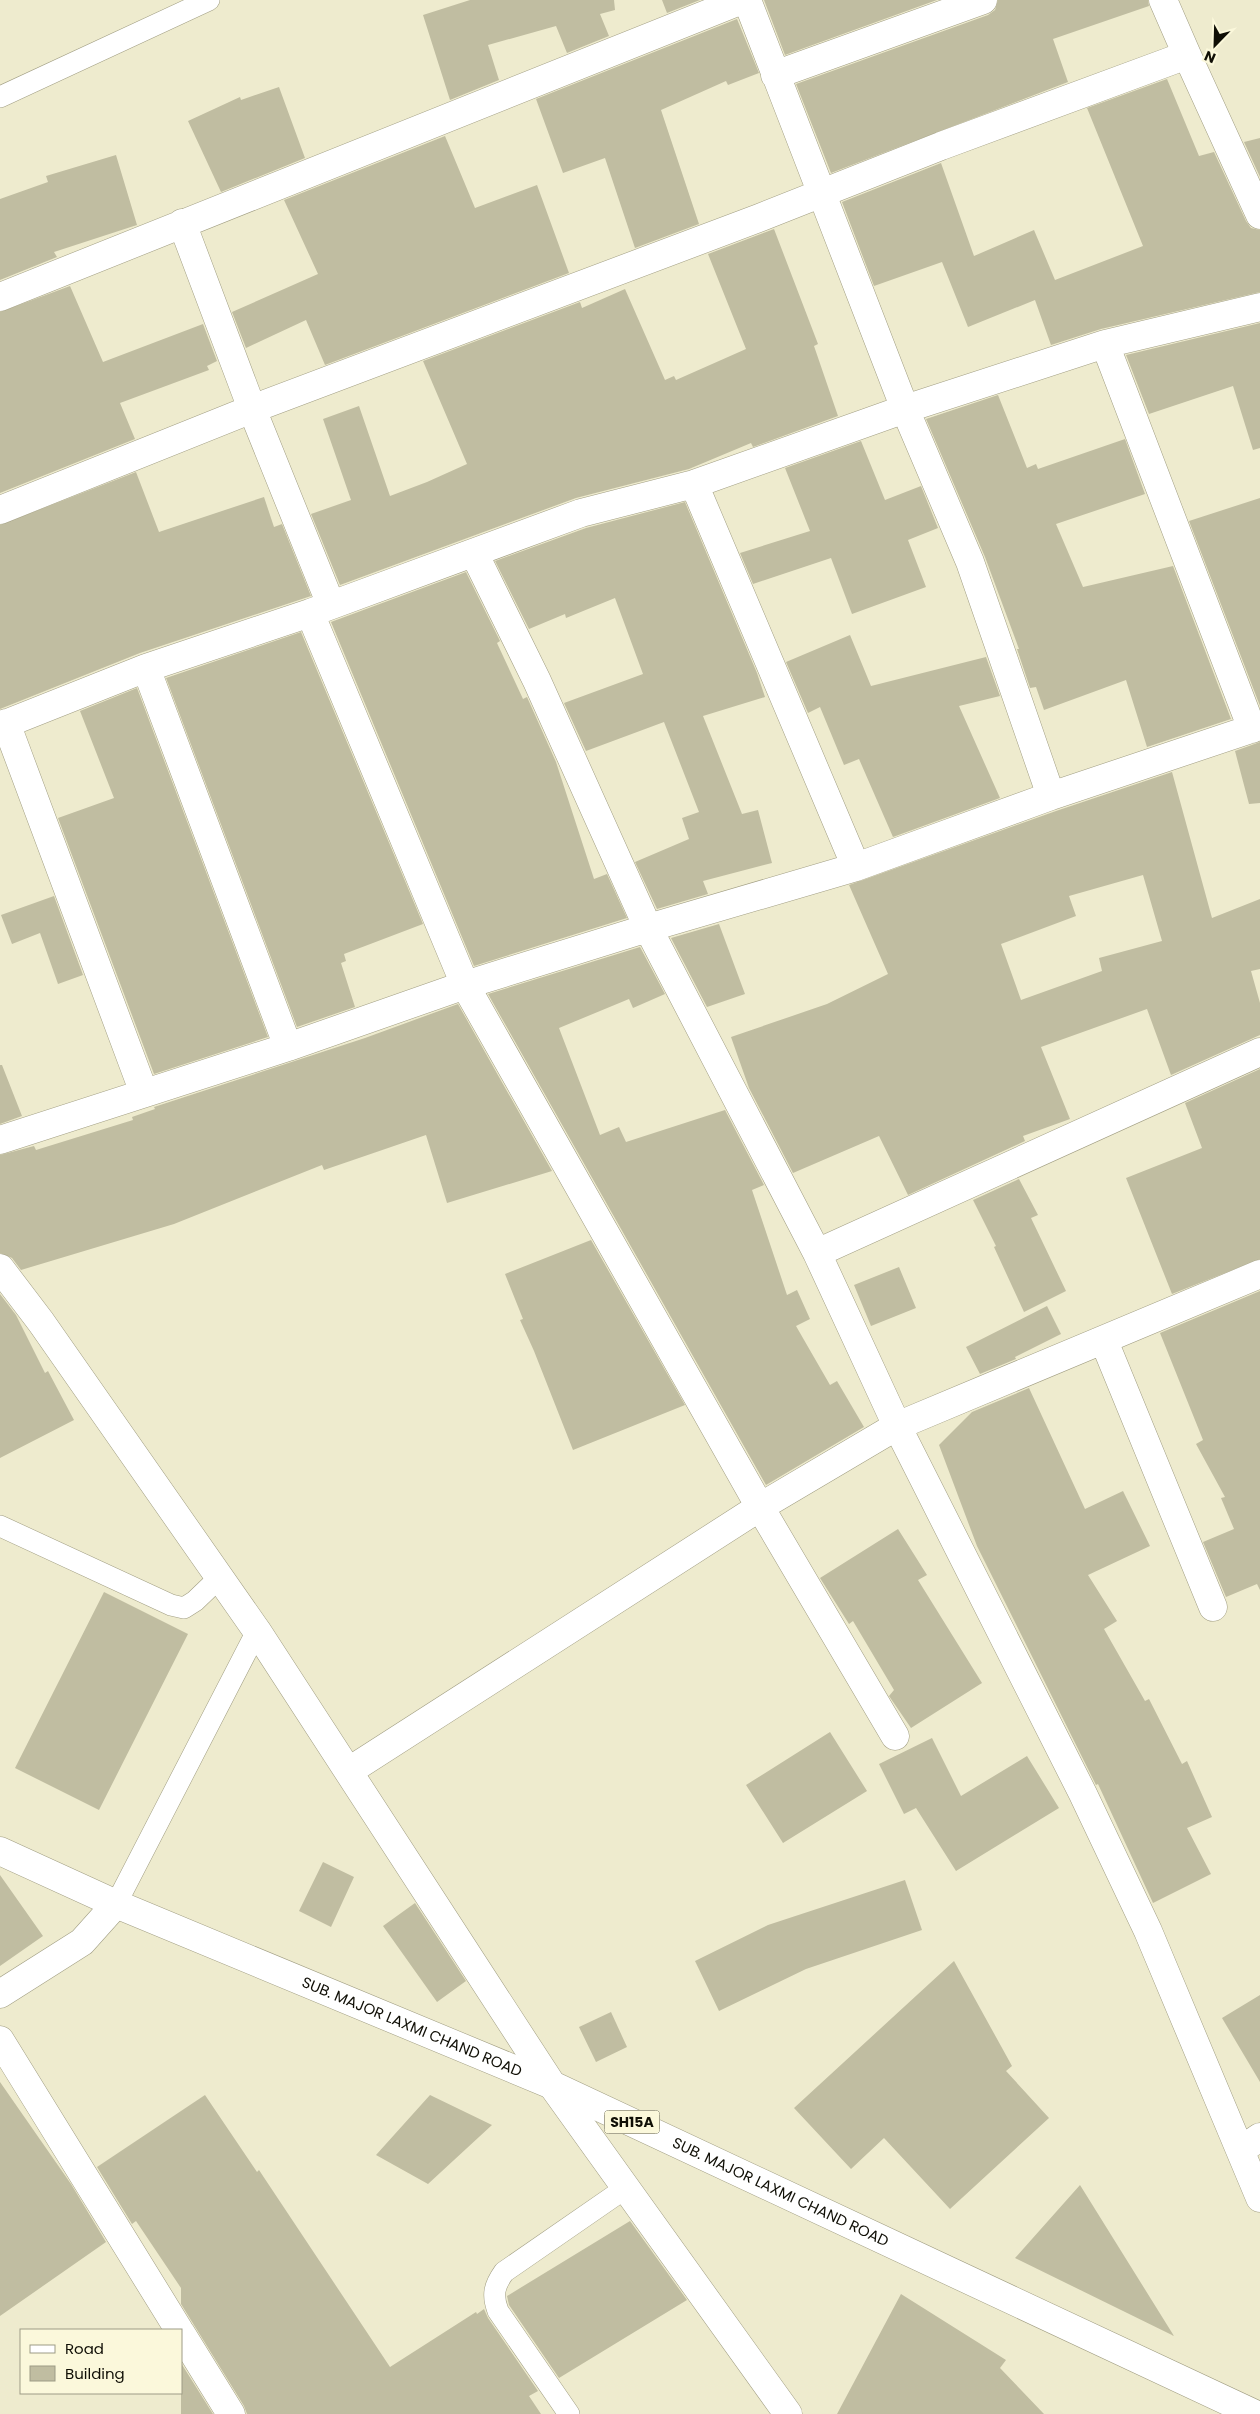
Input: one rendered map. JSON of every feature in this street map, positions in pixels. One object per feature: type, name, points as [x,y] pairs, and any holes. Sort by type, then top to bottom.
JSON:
[{"type":"street","points":[[0,296],[742,0]]},
{"type":"street","points":[[746,0],[820,194],[906,409],[970,562],[1051,796]]},
{"type":"street","points":[[775,75],[983,0]]},
{"type":"street","points":[[1163,0],[1260,215]]},
{"type":"street","points":[[0,510],[252,408],[820,194],[941,146],[1188,55]]},
{"type":"street","points":[[182,223],[252,408],[321,609],[465,985],[760,1507],[895,1736]]},
{"type":"street","points":[[144,1093],[3,725],[146,668],[321,609],[581,513],[694,484],[906,409],[1105,344],[1260,307]]},
{"type":"street","points":[[0,1140],[288,1047],[465,985],[648,928],[856,867],[1051,796],[1256,728],[1105,344]]},
{"type":"street","points":[[694,484],[856,867]]},
{"type":"street","points":[[474,553],[537,681],[648,928],[817,1253],[897,1426],[1116,1863],[1178,1999],[1250,2143],[1260,2198]]},
{"type":"street","points":[[146,668],[288,1047]]},
{"type":"street","points":[[817,1253],[1260,1052]]},
{"type":"street","points":[[0,1268],[41,1322],[258,1631],[552,2085],[788,2414]]},
{"type":"street","points":[[348,1771],[760,1507],[897,1426],[1104,1341],[1260,1274]]},
{"type":"street","points":[[1104,1341],[1213,1607]]},
{"type":"street","name":"SUB. MAJOR LAXMI CHAND ROAD","points":[[0,1851],[116,1904],[552,2085],[1255,2414]]},
{"type":"street","points":[[0,1994],[82,1942],[116,1904]]},
{"type":"street","points":[[0,2040],[178,2329]]},
{"type":"street","points":[[182,2336],[231,2414]]},
{"type":"lane","points":[[0,97],[209,0]]},
{"type":"lane","points":[[0,1526],[171,1605],[184,1608],[195,1602],[220,1577]]},
{"type":"lane","points":[[116,1904],[258,1631]]},
{"type":"lane","points":[[569,2414],[498,2311],[493,2298],[495,2285],[504,2272],[627,2187]]},
{"type":"building","points":[[470,0],[614,0],[615,10],[600,14],[609,36],[567,53],[556,26],[488,45],[499,80],[450,100],[423,15]]},
{"type":"building","points":[[662,0],[700,0],[667,13]]},
{"type":"building","points":[[764,0],[937,0],[785,55]]},
{"type":"building","points":[[998,0],[1148,0],[1149,6],[1053,39],[1068,82],[831,173],[796,84],[988,15],[995,10]]},
{"type":"building","points":[[737,19],[759,73],[728,85],[726,81],[661,110],[699,224],[635,248],[605,158],[563,173],[536,99]]},
{"type":"building","points":[[1167,79],[1199,156],[1214,152],[1246,221],[1251,228],[1260,230],[1260,292],[1101,329],[1051,345],[1035,300],[968,327],[942,262],[874,286],[842,202],[941,163],[974,256],[1034,230],[1055,280],[1143,246],[1087,108]]},
{"type":"building","points":[[279,87],[305,158],[221,192],[188,121],[240,97],[241,100]]},
{"type":"building","points":[[445,136],[475,208],[537,185],[569,273],[325,365],[306,320],[246,348],[232,312],[318,274],[284,200]]},
{"type":"building","points":[[1260,138],[1260,177],[1244,142]]},
{"type":"building","points":[[116,155],[137,225],[54,252],[57,257],[0,280],[0,199],[48,182],[46,176]]},
{"type":"building","points":[[774,229],[818,344],[814,346],[838,416],[753,447],[751,443],[689,469],[576,498],[340,585],[311,514],[351,500],[323,419],[359,406],[390,496],[427,482],[467,464],[423,361],[580,302],[582,308],[625,289],[665,380],[674,376],[676,380],[746,349],[708,254]]},
{"type":"building","points":[[70,286],[103,362],[203,324],[217,361],[207,366],[209,370],[120,403],[135,439],[0,493],[0,312]]},
{"type":"building","points":[[1260,323],[1260,448],[1253,450],[1233,386],[1149,414],[1126,355]]},
{"type":"building","points":[[998,395],[1027,468],[1036,464],[1038,469],[1125,439],[1145,494],[1056,524],[1083,587],[1173,566],[1231,719],[1147,747],[1126,680],[1044,710],[1036,687],[1030,688],[1017,649],[1019,649],[985,557],[926,419]]},
{"type":"building","points":[[861,441],[885,500],[921,486],[938,528],[908,540],[926,587],[852,614],[831,558],[753,584],[740,553],[810,531],[785,468]]},
{"type":"building","points":[[136,472],[159,532],[264,497],[274,527],[282,524],[311,596],[140,653],[0,709],[0,525]]},
{"type":"building","points":[[1260,498],[1260,706],[1189,521]]},
{"type":"building","points":[[685,502],[757,673],[765,697],[703,716],[742,814],[758,810],[772,863],[703,881],[708,894],[657,909],[635,862],[689,839],[682,818],[699,812],[664,722],[586,751],[564,703],[643,674],[615,598],[566,618],[565,614],[529,629],[495,561],[586,528]]},
{"type":"building","points":[[466,572],[500,641],[497,643],[523,699],[527,697],[556,762],[594,879],[607,874],[627,918],[474,966],[331,622]]},
{"type":"building","points":[[301,632],[423,924],[344,954],[346,961],[341,963],[355,1007],[297,1027],[166,678]]},
{"type":"building","points":[[850,635],[871,686],[986,657],[1000,696],[959,706],[1000,798],[893,837],[859,759],[844,765],[820,707],[808,713],[786,662]]},
{"type":"building","points":[[137,688],[268,1037],[154,1074],[58,818],[114,798],[80,711]]},
{"type":"building","points":[[1260,742],[1260,803],[1249,804],[1235,751]]},
{"type":"building","points":[[1172,772],[1212,918],[1260,899],[1260,969],[1251,971],[1260,1003],[1260,1035],[1171,1075],[1147,1009],[1041,1047],[1070,1119],[1023,1136],[1025,1141],[908,1195],[879,1136],[793,1173],[749,1088],[731,1037],[827,1004],[888,974],[849,885]],"holes":[[[1143,875],[1162,941],[1099,958],[1102,971],[1021,1000],[1001,944],[1076,916],[1069,896]]]},
{"type":"building","points":[[54,896],[83,975],[58,984],[40,933],[12,944],[1,915]]},
{"type":"building","points":[[719,924],[745,994],[707,1007],[671,938]]},
{"type":"building","points":[[640,947],[665,994],[633,1008],[629,999],[559,1028],[600,1135],[619,1127],[626,1142],[725,1110],[764,1185],[752,1190],[787,1295],[797,1290],[810,1319],[796,1326],[830,1385],[837,1381],[864,1427],[766,1485],[488,994]]},
{"type":"building","points":[[458,1004],[552,1171],[447,1203],[426,1135],[324,1170],[322,1165],[174,1224],[21,1270],[12,1258],[0,1253],[0,1155],[34,1146],[36,1150],[133,1120],[132,1117],[155,1109],[154,1107],[365,1038]]},
{"type":"building","points":[[0,1065],[2,1065],[22,1116],[0,1124]]},
{"type":"building","points":[[1260,1069],[1260,1259],[1172,1294],[1126,1178],[1202,1148],[1185,1103]]},
{"type":"building","points":[[1019,1179],[1038,1215],[1031,1218],[1066,1291],[1024,1312],[994,1247],[996,1246],[973,1200]]},
{"type":"building","points":[[591,1240],[685,1405],[573,1450],[520,1320],[523,1319],[505,1274]]},
{"type":"building","points":[[899,1267],[916,1308],[871,1326],[854,1285]]},
{"type":"building","points":[[1260,1291],[1260,1590],[1257,1584],[1226,1597],[1203,1542],[1234,1529],[1221,1498],[1225,1497],[1196,1444],[1203,1440],[1160,1333]]},
{"type":"building","points":[[0,1294],[16,1315],[45,1373],[48,1371],[74,1420],[0,1458]]},
{"type":"building","points":[[1047,1306],[1061,1334],[1015,1357],[1016,1359],[980,1374],[966,1347]]},
{"type":"building","points":[[1029,1388],[1085,1509],[1123,1491],[1150,1546],[1088,1575],[1117,1621],[1104,1629],[1145,1701],[1149,1699],[1182,1764],[1187,1761],[1212,1817],[1187,1828],[1211,1874],[1153,1903],[1098,1784],[1096,1785],[977,1546],[939,1445],[972,1412]]},
{"type":"building","points":[[898,1529],[927,1575],[918,1580],[982,1683],[911,1728],[889,1696],[894,1690],[853,1621],[849,1624],[820,1578]]},
{"type":"building","points":[[104,1592],[188,1634],[99,1810],[15,1768]]},
{"type":"building","points":[[830,1732],[867,1791],[783,1843],[746,1785]]},
{"type":"building","points":[[932,1738],[961,1796],[1027,1756],[1059,1808],[956,1871],[916,1808],[904,1814],[879,1764]]},
{"type":"building","points":[[323,1862],[354,1877],[331,1927],[299,1911]]},
{"type":"building","points":[[0,1875],[43,1936],[0,1966]]},
{"type":"building","points":[[905,1880],[922,1930],[806,1969],[719,2011],[695,1961],[768,1925]]},
{"type":"building","points":[[415,1903],[466,1981],[437,2002],[383,1926]]},
{"type":"building","points":[[954,1961],[1012,2066],[1006,2071],[1049,2118],[950,2209],[884,2138],[851,2169],[794,2108]]},
{"type":"building","points":[[1260,1995],[1260,2082],[1222,2018]]},
{"type":"building","points":[[611,2012],[627,2047],[596,2062],[579,2027]]},
{"type":"building","points":[[0,2082],[71,2184],[106,2242],[0,2316]]},
{"type":"building","points":[[205,2095],[257,2172],[259,2170],[390,2367],[476,2312],[477,2314],[484,2309],[488,2318],[538,2391],[529,2396],[541,2414],[247,2414],[244,2406],[181,2304],[181,2288],[136,2221],[132,2224],[97,2167]]},
{"type":"building","points":[[430,2095],[492,2125],[428,2184],[376,2155]]},
{"type":"building","points":[[1080,2185],[1174,2336],[1015,2258]]},
{"type":"building","points":[[630,2221],[687,2300],[559,2378],[509,2305],[507,2296]]},
{"type":"building","points":[[901,2294],[1006,2360],[1000,2368],[1044,2414],[837,2414]]},
{"type":"building","points":[[182,2365],[213,2414],[181,2414],[182,2394]]}]
